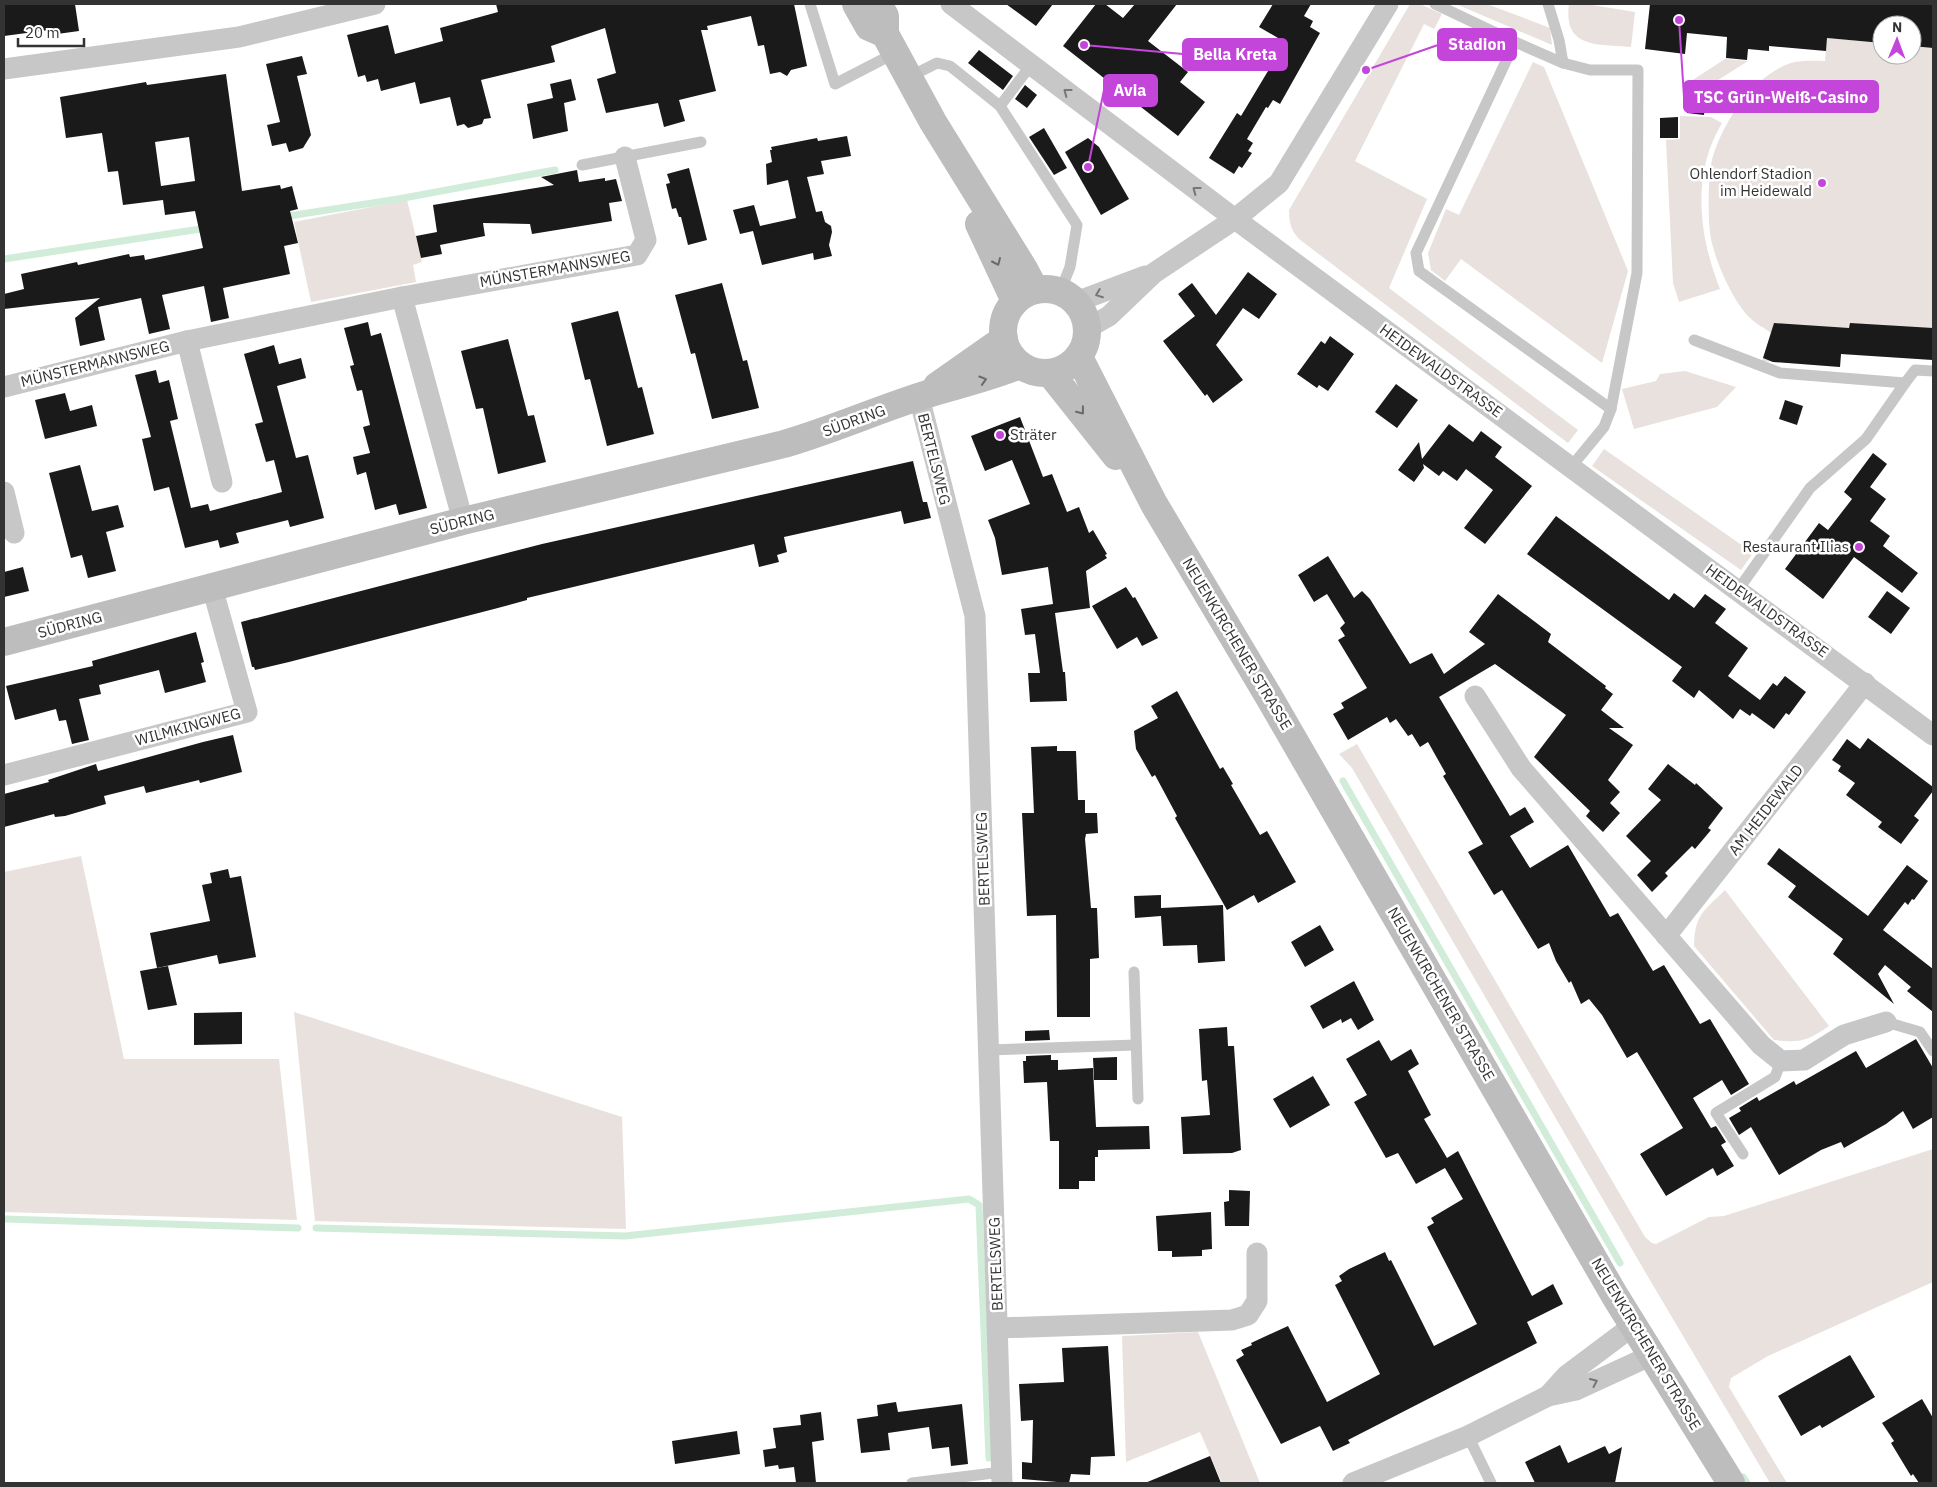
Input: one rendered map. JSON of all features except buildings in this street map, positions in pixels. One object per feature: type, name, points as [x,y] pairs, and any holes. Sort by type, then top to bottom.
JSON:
[{"type":"main road","points":[[856,4],[869,27],[890,44]]},
{"type":"main road","points":[[878,4],[885,16],[890,44],[933,122],[1047,296],[1084,314],[1088,328],[1086,343],[1079,357],[1061,371],[1050,374],[1029,370],[1020,365],[1007,349],[1004,339],[1006,319],[1047,296]]},
{"type":"main road","name":"SÜDRING","points":[[919,397],[1004,339]]},
{"type":"main road","name":"NEUENKIRCHENER STRASSE","points":[[1079,357],[1154,504],[1270,698],[1634,1325],[1731,1483]]},
{"type":"main road","name":"SÜDRING","points":[[4,642],[463,521],[784,444],[823,433],[919,397],[990,378],[1020,365]]},
{"type":"main road","name":"NEUENKIRCHENER STRASSE","points":[[1050,374],[1154,504]]},
{"type":"street","points":[[4,69],[239,37],[376,4]]},
{"type":"street","name":"HEIDEWALDSTRASSE","points":[[951,4],[1235,219],[1933,735]]},
{"type":"street","points":[[1088,328],[1109,316],[1154,273],[1235,219],[1279,183],[1388,4]]},
{"type":"street","name":"MÜNSTERMANNSWEG","points":[[4,387],[187,341],[402,296],[637,255],[646,240],[625,157]]},
{"type":"street","points":[[1047,296],[1154,273]]},
{"type":"street","points":[[402,296],[463,521]]},
{"type":"street","name":"MÜNSTERMANNSWEG","points":[[187,341],[222,482]]},
{"type":"street","name":"BERTELSWEG","points":[[919,397],[974,616],[1002,1478]]},
{"type":"street","points":[[4,492],[14,532]]},
{"type":"street","name":"WILMKINGWEG","points":[[4,775],[247,712],[212,587]]},
{"type":"street","name":"AM HEIDEWALD","points":[[1666,936],[1865,683]]},
{"type":"street","points":[[1475,696],[1521,768],[1761,1045],[1781,1061],[1804,1060],[1844,1035],[1886,1022]]},
{"type":"street","name":"BERTELSWEG","points":[[998,1328],[1232,1320],[1248,1315],[1257,1301],[1257,1253]]},
{"type":"street","points":[[1548,1396],[1566,1376],[1634,1325]]},
{"type":"street","points":[[1354,1483],[1468,1436],[1548,1396],[1576,1390],[1652,1355]]},
{"type":"lane","points":[[810,4],[834,84],[890,44]]},
{"type":"lane","points":[[1435,4],[1563,63],[1590,70],[1638,70],[1637,273],[1611,408],[1604,427],[1571,467]]},
{"type":"lane","points":[[1548,4],[1563,63]]},
{"type":"lane","points":[[1515,42],[1416,253],[1418,271],[1611,408]]},
{"type":"lane","points":[[909,77],[937,63],[950,66],[1000,106],[1077,225],[1070,267],[1047,296]]},
{"type":"lane","points":[[1000,106],[1031,65]]},
{"type":"lane","points":[[582,165],[702,142]]},
{"type":"lane","points":[[1694,340],[1780,373],[1905,383]]},
{"type":"lane","points":[[1738,590],[1810,488],[1866,439],[1915,370],[1933,371]]},
{"type":"lane","points":[[1134,972],[1138,1099]]},
{"type":"lane","points":[[1886,1022],[1920,1032],[1933,1051]]},
{"type":"lane","points":[[989,1050],[1136,1045]]},
{"type":"lane","points":[[1743,1154],[1716,1113],[1775,1077],[1781,1061]]},
{"type":"lane","points":[[1468,1436],[1491,1483]]},
{"type":"lane","points":[[912,1483],[1002,1478]]},
{"type":"shaded area","points":[[1410,4],[1420,4],[1442,14],[1434,29],[1424,24],[1355,161],[1427,199],[1389,288],[1578,430],[1568,443],[1299,239],[1291,226],[1289,210]]},
{"type":"shaded area","points":[[1456,4],[1487,4],[1550,28],[1552,45]]},
{"type":"shaded area","points":[[1569,4],[1586,4],[1635,12],[1631,47],[1595,44],[1577,37],[1569,19]]},
{"type":"shaded area","name":"Ohlendorf Stadion im Heidewald","points":[[1827,38],[1872,42],[1872,65],[1922,65],[1922,47],[1933,48],[1933,360],[1841,354],[1840,367],[1762,361],[1771,333],[1751,319],[1743,310],[1727,283],[1714,252],[1709,225],[1712,160],[1731,116],[1752,90],[1777,69],[1795,62],[1825,61]]},
{"type":"shaded area","points":[[1725,59],[1748,61],[1715,82],[1691,81]]},
{"type":"shaded area","points":[[1533,62],[1544,67],[1628,271],[1602,363],[1461,259],[1445,281],[1431,270],[1428,253],[1446,209],[1459,215]]},
{"type":"shaded area","points":[[1680,116],[1711,117],[1722,123],[1712,143],[1702,184],[1703,227],[1707,248],[1720,289],[1679,302],[1673,283],[1666,140],[1680,139]]},
{"type":"shaded area","points":[[407,200],[422,262],[413,265],[416,282],[311,302],[294,222]]},
{"type":"shaded area","points":[[1685,371],[1736,387],[1717,407],[1634,429],[1622,389],[1656,381],[1660,374]]},
{"type":"shaded area","points":[[1604,449],[1753,553],[1741,570],[1592,466]]},
{"type":"shaded area","points":[[1357,744],[1645,1237],[1652,1243],[1656,1244],[1709,1217],[1724,1216],[1933,1149],[1933,1282],[1768,1356],[1731,1378],[1729,1387],[1787,1483],[1770,1483],[1352,768],[1339,754]]},
{"type":"shaded area","points":[[81,856],[124,1059],[279,1059],[297,1220],[4,1212],[4,872]]},
{"type":"shaded area","points":[[1725,890],[1829,1026],[1803,1040],[1774,1040],[1694,946],[1698,920]]},
{"type":"shaded area","points":[[294,1012],[622,1117],[626,1229],[315,1221]]},
{"type":"shaded area","points":[[1198,1332],[1260,1483],[1222,1483],[1200,1432],[1126,1462],[1122,1336]]},
{"type":"waterway","points":[[282,217],[398,199],[555,170]]},
{"type":"waterway","points":[[4,259],[207,228]]},
{"type":"waterway","points":[[1343,781],[1620,1263]]},
{"type":"waterway","points":[[316,1228],[625,1236],[969,1199],[979,1205],[989,1458]]},
{"type":"waterway","points":[[4,1219],[298,1228]]},
{"type":"waterway","points":[[1743,1477],[1747,1483]]},
{"type":"place","name":"TSC Grün-Weiß-Casino","points":[[1679,20]]},
{"type":"place","name":"Bella Kreta","points":[[1084,45]]},
{"type":"place","name":"Stadion","points":[[1366,70]]},
{"type":"place","name":"Avia","points":[[1088,167]]},
{"type":"place","name":"Ohlendorf Stadion im Heidewald","points":[[1822,183]]},
{"type":"place","name":"Sträter","points":[[1000,435]]},
{"type":"place","name":"Restaurant Ilias","points":[[1859,547]]}]
